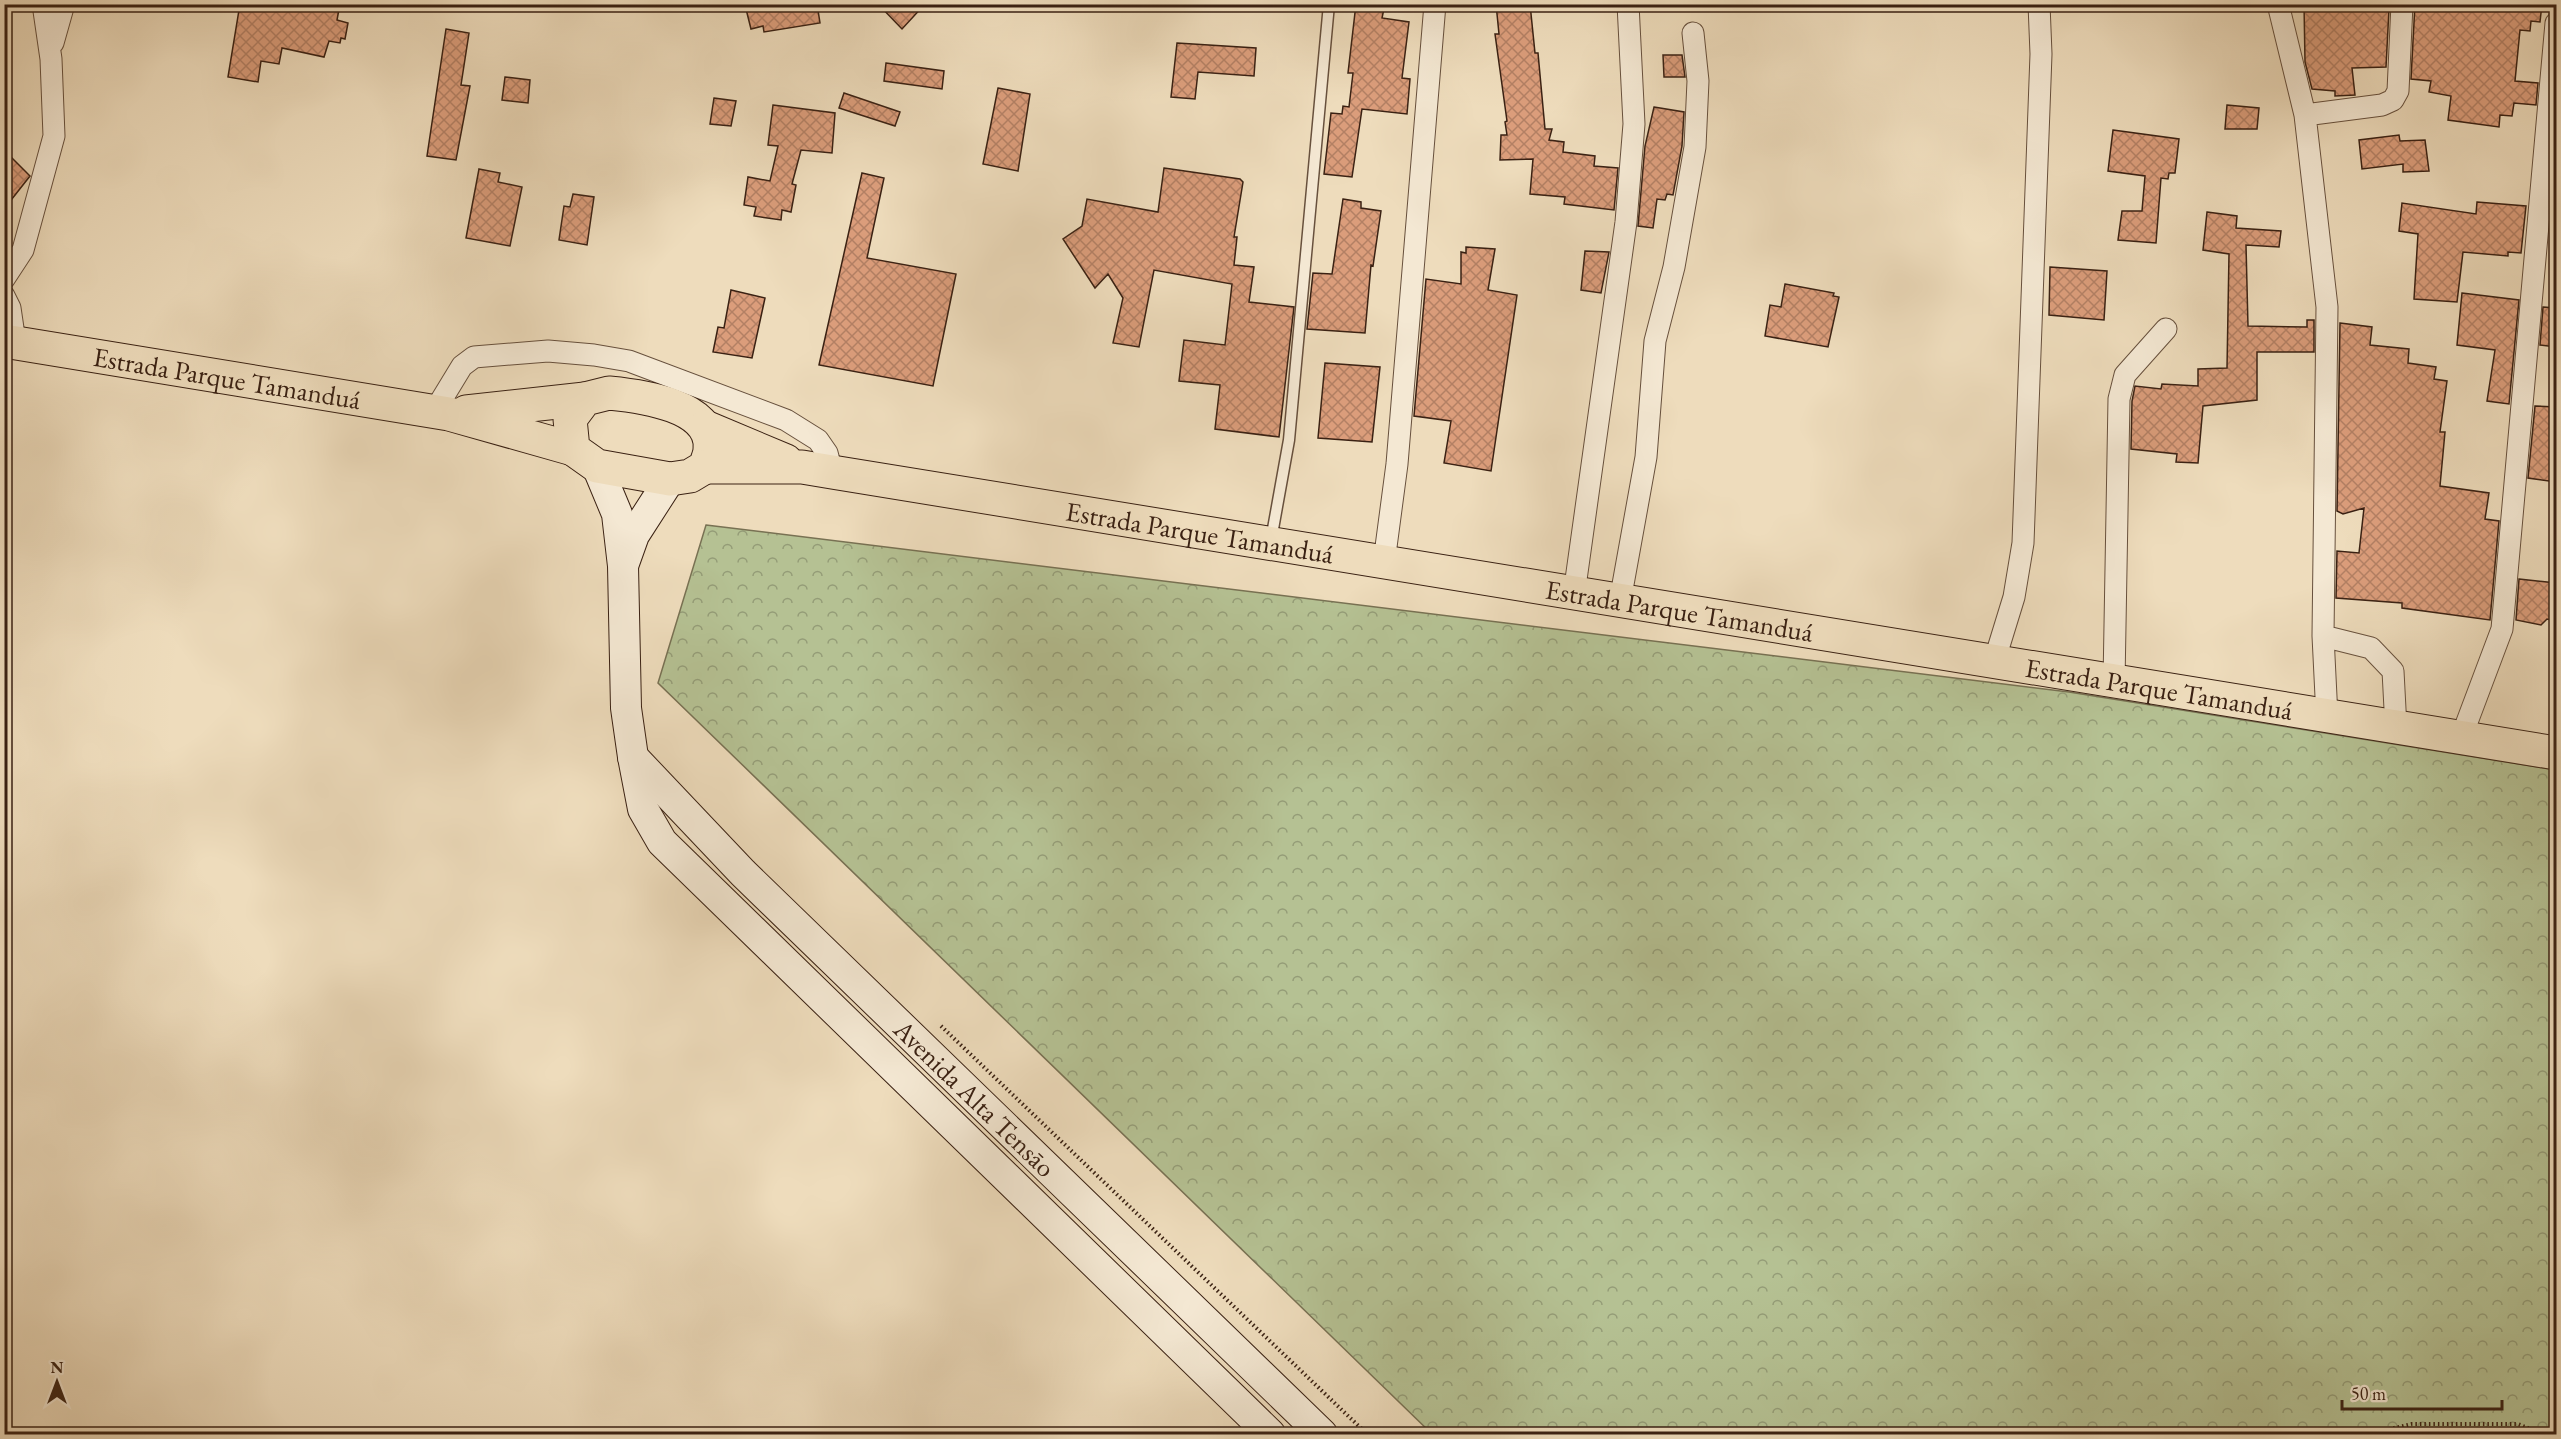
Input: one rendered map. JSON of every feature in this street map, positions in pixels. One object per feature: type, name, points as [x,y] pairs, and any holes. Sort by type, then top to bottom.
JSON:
[{"type":"main road","name":"Estrada Parque Tamanduá","points":[[10,342],[442,413],[585,458],[670,479]]},
{"type":"main road","name":"Estrada Parque Tamanduá","points":[[442,413],[585,399],[609,393],[648,397],[682,408],[705,427],[817,470]]},
{"type":"main road","points":[[585,399],[570,419],[585,458]]},
{"type":"main road","points":[[670,479],[690,476],[705,467],[711,447],[705,427]]},
{"type":"main road","name":"Estrada Parque Tamanduá","points":[[705,467],[817,470],[2556,753]]},
{"type":"street","points":[[4,279],[23,250],[54,136],[51,59],[43,4]]},
{"type":"street","points":[[51,59],[64,4]]},
{"type":"street","points":[[1384,562],[1397,464],[1435,4]]},
{"type":"street","points":[[1574,594],[1626,222],[1634,124],[1628,4]]},
{"type":"street","points":[[1994,662],[2014,597],[2023,543],[2041,54],[2039,4]]},
{"type":"street","points":[[2278,4],[2305,115],[2327,307],[2323,636],[2327,717]]},
{"type":"street","points":[[2305,115],[2382,105],[2393,100],[2398,91],[2402,4]]},
{"type":"street","points":[[2462,738],[2502,628],[2556,23]]},
{"type":"street","points":[[1620,601],[1646,457],[1655,341],[1674,267],[1695,147],[1698,81],[1693,33]]},
{"type":"street","points":[[4,296],[10,308],[10,342]]},
{"type":"street","points":[[2114,682],[2119,399],[2125,375],[2166,329]]},
{"type":"street","points":[[442,413],[462,366],[474,357],[548,351],[594,355],[629,361],[786,420],[818,440],[827,453],[817,470]]},
{"type":"street","name":"Avenida Alta Tensāo","points":[[585,458],[617,514],[623,566],[626,708],[643,809],[662,842],[1270,1434]]},
{"type":"street","name":"Avenida Alta Tensāo","points":[[623,566],[634,535],[670,479]]},
{"type":"street","points":[[2323,636],[2370,648],[2392,670],[2396,728]]},
{"type":"street","name":"Avenida Alta Tensāo","points":[[633,757],[743,873],[1322,1434]]},
{"type":"lane","points":[[1271,543],[1289,440],[1329,4]]},
{"type":"path","points":[[935,1020],[1367,1434]]},
{"type":"path","points":[[2367,1434],[2412,1424],[2518,1424],[2543,1434]]},
{"type":"green space","points":[[706,525],[2069,692],[2556,770],[2556,1434],[1432,1434],[658,683]]},
{"type":"building","points":[[240,4],[340,4],[337,20],[348,23],[345,39],[341,38],[340,43],[329,41],[324,57],[282,48],[279,64],[261,61],[258,82],[228,77]]},
{"type":"building","points":[[762,4],[817,4],[820,23],[764,32],[763,26],[751,29],[746,9]]},
{"type":"building","points":[[878,4],[925,4],[902,29]]},
{"type":"building","points":[[1356,4],[1385,4],[1382,18],[1409,22],[1402,78],[1410,79],[1407,114],[1362,109],[1352,177],[1324,174],[1331,113],[1342,114],[1343,106],[1349,107],[1353,73],[1348,73]]},
{"type":"building","points":[[1496,4],[1530,4],[1535,53],[1538,53],[1545,129],[1552,129],[1549,140],[1564,142],[1563,152],[1595,156],[1594,166],[1618,168],[1614,210],[1564,204],[1565,197],[1530,194],[1533,159],[1500,160],[1501,135],[1507,135],[1505,122],[1507,121],[1495,34],[1499,34]]},
{"type":"building","points":[[2304,4],[2389,9],[2386,67],[2352,68],[2355,95],[2335,96],[2335,91],[2312,89],[2305,62]]},
{"type":"building","points":[[2415,4],[2542,4],[2540,22],[2531,21],[2530,31],[2520,30],[2515,81],[2538,83],[2536,105],[2514,103],[2512,116],[2500,115],[2499,127],[2448,120],[2451,96],[2429,92],[2431,81],[2411,79]]},
{"type":"building","points":[[446,29],[469,33],[461,85],[470,86],[456,160],[427,156]]},
{"type":"building","points":[[1177,43],[1256,48],[1254,76],[1198,72],[1195,99],[1171,97]]},
{"type":"building","points":[[1663,55],[1682,55],[1685,77],[1664,77]]},
{"type":"building","points":[[886,63],[944,71],[942,89],[884,81]]},
{"type":"building","points":[[505,77],[530,80],[528,103],[502,100]]},
{"type":"building","points":[[998,88],[1030,94],[1018,171],[983,164]]},
{"type":"building","points":[[844,93],[900,112],[895,126],[839,108]]},
{"type":"building","points":[[714,98],[736,101],[731,126],[710,124]]},
{"type":"building","points":[[773,105],[835,113],[832,153],[801,150],[792,184],[796,185],[791,212],[782,210],[781,220],[754,216],[756,207],[744,205],[748,177],[770,181],[778,146],[768,145]]},
{"type":"building","points":[[2227,105],[2259,108],[2257,129],[2225,129]]},
{"type":"building","points":[[1654,107],[1684,112],[1682,146],[1673,195],[1667,194],[1665,200],[1657,199],[1653,228],[1638,226],[1645,146]]},
{"type":"building","points":[[2113,130],[2179,139],[2175,173],[2169,173],[2168,179],[2161,178],[2156,243],[2118,240],[2122,211],[2142,211],[2145,176],[2108,171]]},
{"type":"building","points":[[2399,135],[2400,141],[2425,140],[2429,171],[2403,172],[2403,164],[2362,169],[2359,140]]},
{"type":"building","points":[[4,150],[30,176],[4,209]]},
{"type":"building","points":[[1164,168],[1240,179],[1243,182],[1234,237],[1237,237],[1234,265],[1254,267],[1249,302],[1294,307],[1279,437],[1215,429],[1220,385],[1179,381],[1184,340],[1225,345],[1232,284],[1154,270],[1139,347],[1113,343],[1123,298],[1108,274],[1095,288],[1063,239],[1082,226],[1087,199],[1158,212]]},
{"type":"building","points":[[479,169],[500,173],[498,182],[522,187],[510,246],[466,238]]},
{"type":"building","points":[[862,173],[884,178],[867,258],[956,274],[933,386],[819,365]]},
{"type":"building","points":[[573,194],[594,197],[587,245],[559,240],[564,206],[570,207]]},
{"type":"building","points":[[1343,199],[1361,202],[1361,208],[1381,211],[1373,266],[1371,265],[1365,333],[1307,329],[1313,273],[1332,274]]},
{"type":"building","points":[[2477,202],[2526,206],[2521,253],[2508,252],[2508,256],[2463,252],[2457,302],[2414,299],[2418,234],[2399,231],[2402,203],[2476,214]]},
{"type":"building","points":[[2207,212],[2237,216],[2236,228],[2281,231],[2279,247],[2246,245],[2248,326],[2307,327],[2307,320],[2314,320],[2314,352],[2257,352],[2257,400],[2203,406],[2198,463],[2176,462],[2177,454],[2131,449],[2132,401],[2135,386],[2161,389],[2162,384],[2198,386],[2198,369],[2227,368],[2229,254],[2203,250]]},
{"type":"building","points":[[1466,247],[1495,249],[1488,290],[1517,295],[1491,471],[1444,463],[1451,421],[1414,416],[1426,279],[1461,284],[1461,252],[1466,253]]},
{"type":"building","points":[[1585,251],[1609,252],[1601,293],[1581,290]]},
{"type":"building","points":[[2050,267],[2107,271],[2104,320],[2049,315]]},
{"type":"building","points":[[1785,284],[1834,293],[1833,296],[1839,297],[1828,347],[1765,336],[1770,305],[1781,307]]},
{"type":"building","points":[[731,290],[765,298],[752,358],[713,352],[718,327],[724,328]]},
{"type":"building","points":[[2462,293],[2519,300],[2509,404],[2487,401],[2495,350],[2457,345]]},
{"type":"building","points":[[2543,307],[2556,308],[2556,347],[2540,345]]},
{"type":"building","points":[[2340,323],[2372,327],[2370,345],[2409,349],[2408,363],[2436,367],[2434,379],[2447,381],[2440,432],[2445,432],[2440,486],[2489,493],[2485,519],[2499,521],[2490,620],[2402,608],[2402,603],[2336,598],[2337,551],[2359,553],[2364,508],[2343,514],[2337,511]]},
{"type":"building","points":[[1325,363],[1380,367],[1372,442],[1318,438]]},
{"type":"building","points":[[2535,406],[2556,407],[2556,482],[2528,478]]},
{"type":"building","points":[[2519,579],[2556,583],[2556,621],[2547,619],[2541,625],[2516,620]]}]
